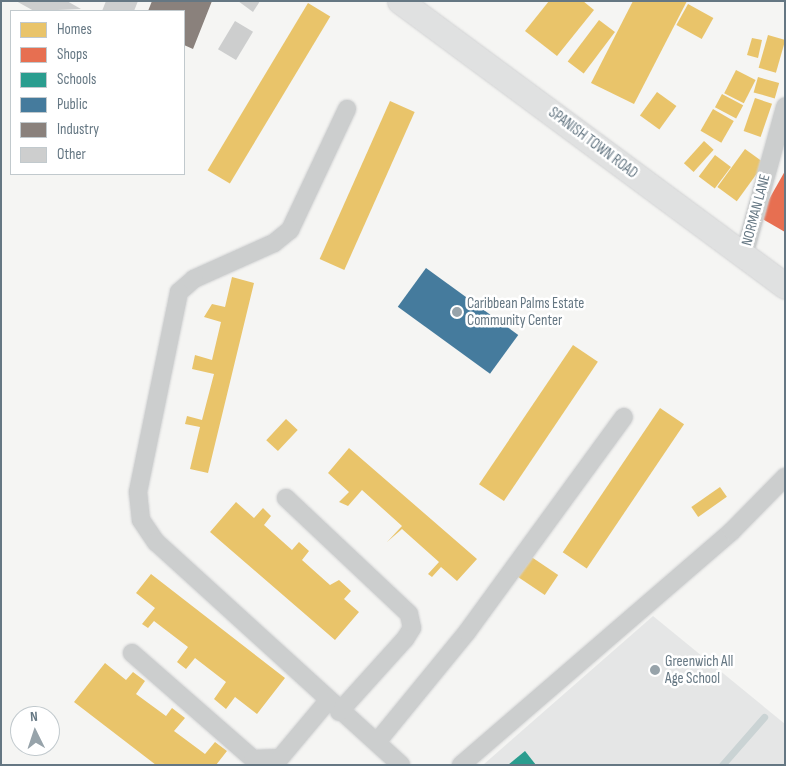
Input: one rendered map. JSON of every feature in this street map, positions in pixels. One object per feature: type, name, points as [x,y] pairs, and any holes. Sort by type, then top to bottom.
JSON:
[{"type":"main road","name":"SPANISH TOWN ROAD","points":[[400,1],[785,286]]},
{"type":"street","name":"NORMAN LANE","points":[[744,255],[785,107]]},
{"type":"street","points":[[347,109],[290,230],[274,243],[194,280],[179,292],[138,492],[141,520],[156,542],[333,707],[377,742],[401,765]]},
{"type":"street","points":[[377,742],[467,632],[624,417]]},
{"type":"street","points":[[461,765],[732,531],[785,477]]},
{"type":"street","points":[[132,653],[253,759],[280,758],[405,639],[412,628],[409,614],[286,498]]},
{"type":"shaded area","name":"Greenwich All Age School","points":[[653,616],[785,724],[785,765],[483,765]]},
{"type":"building: Homes","points":[[549,1],[583,1],[594,10],[557,56],[525,31]]},
{"type":"building: Homes","points":[[633,1],[687,1],[634,104],[591,83]]},
{"type":"building: Homes","points":[[308,3],[330,16],[230,184],[208,170]]},
{"type":"building: Homes","points":[[688,4],[713,18],[702,39],[676,25]]},
{"type":"building: Homes","points":[[599,20],[615,32],[584,74],[568,62]]},
{"type":"building: Homes","points":[[768,35],[785,40],[776,73],[759,68]]},
{"type":"building: Homes","points":[[752,38],[762,40],[758,58],[747,55]]},
{"type":"building: Homes","points":[[736,70],[756,80],[744,103],[724,93]]},
{"type":"building: Homes","points":[[758,77],[779,83],[775,98],[754,92]]},
{"type":"building: Homes","points":[[657,92],[676,106],[659,130],[640,115]]},
{"type":"building: Homes","points":[[722,94],[743,105],[736,119],[715,107]]},
{"type":"building: Homes","points":[[755,98],[772,104],[761,137],[744,131]]},
{"type":"building: Homes","points":[[390,101],[415,112],[344,270],[320,259]]},
{"type":"building: Homes","points":[[713,109],[734,121],[721,143],[700,131]]},
{"type":"building: Homes","points":[[704,141],[714,150],[694,172],[684,163]]},
{"type":"building: Homes","points":[[745,149],[764,163],[737,201],[717,187]]},
{"type":"building: Homes","points":[[715,155],[731,167],[715,189],[699,177]]},
{"type":"building: Homes","points":[[232,277],[254,283],[208,473],[190,469],[200,427],[185,424],[187,416],[202,420],[214,374],[192,369],[195,355],[212,360],[221,322],[204,317],[212,304],[225,307]]},
{"type":"building: Homes","points":[[573,345],[598,362],[504,501],[479,484]]},
{"type":"building: Homes","points":[[660,408],[684,424],[587,568],[563,552]]},
{"type":"building: Homes","points":[[286,419],[298,430],[278,451],[266,440]]},
{"type":"building: Homes","points":[[349,448],[477,559],[457,581],[441,567],[432,577],[428,574],[439,562],[402,529],[387,542],[402,526],[362,490],[348,506],[339,502],[349,492],[328,473]]},
{"type":"building: Homes","points":[[720,487],[727,497],[698,517],[691,507]]},
{"type":"building: Homes","points":[[236,502],[254,518],[263,508],[271,516],[264,525],[292,550],[299,542],[309,551],[302,560],[330,585],[339,580],[351,591],[344,599],[359,612],[335,640],[210,532]]},
{"type":"building: Homes","points":[[530,556],[558,575],[545,595],[517,576]]},
{"type":"building: Homes","points":[[151,574],[285,678],[257,714],[235,697],[226,709],[214,699],[226,682],[195,658],[186,669],[177,662],[188,647],[154,621],[148,628],[142,624],[155,608],[136,593]]},
{"type":"building: Homes","points":[[105,663],[126,680],[133,672],[145,681],[136,694],[166,716],[172,708],[185,718],[174,731],[205,754],[215,742],[227,751],[216,765],[156,765],[74,702]]},
{"type":"building: Shops","points":[[785,171],[785,232],[759,217]]},
{"type":"building: Schools","points":[[525,751],[536,765],[508,765]]},
{"type":"building: Public","points":[[426,268],[518,335],[490,374],[398,307]]},
{"type":"building: Industry","points":[[152,1],[212,1],[193,49],[185,45],[185,10],[148,10]]},
{"type":"building: Other","points":[[16,1],[67,1],[81,9],[58,10],[32,10]]},
{"type":"building: Other","points":[[106,1],[138,1],[134,10],[102,10]]},
{"type":"building: Other","points":[[238,1],[260,1],[253,12]]},
{"type":"building: Other","points":[[235,21],[253,32],[236,60],[218,49]]},
{"type":"waterway","points":[[722,765],[764,717]]},
{"type":"place","name":"Caribbean Palms Estate Community Center","points":[[457,312]]},
{"type":"place","name":"Greenwich All Age School","points":[[655,670]]}]
